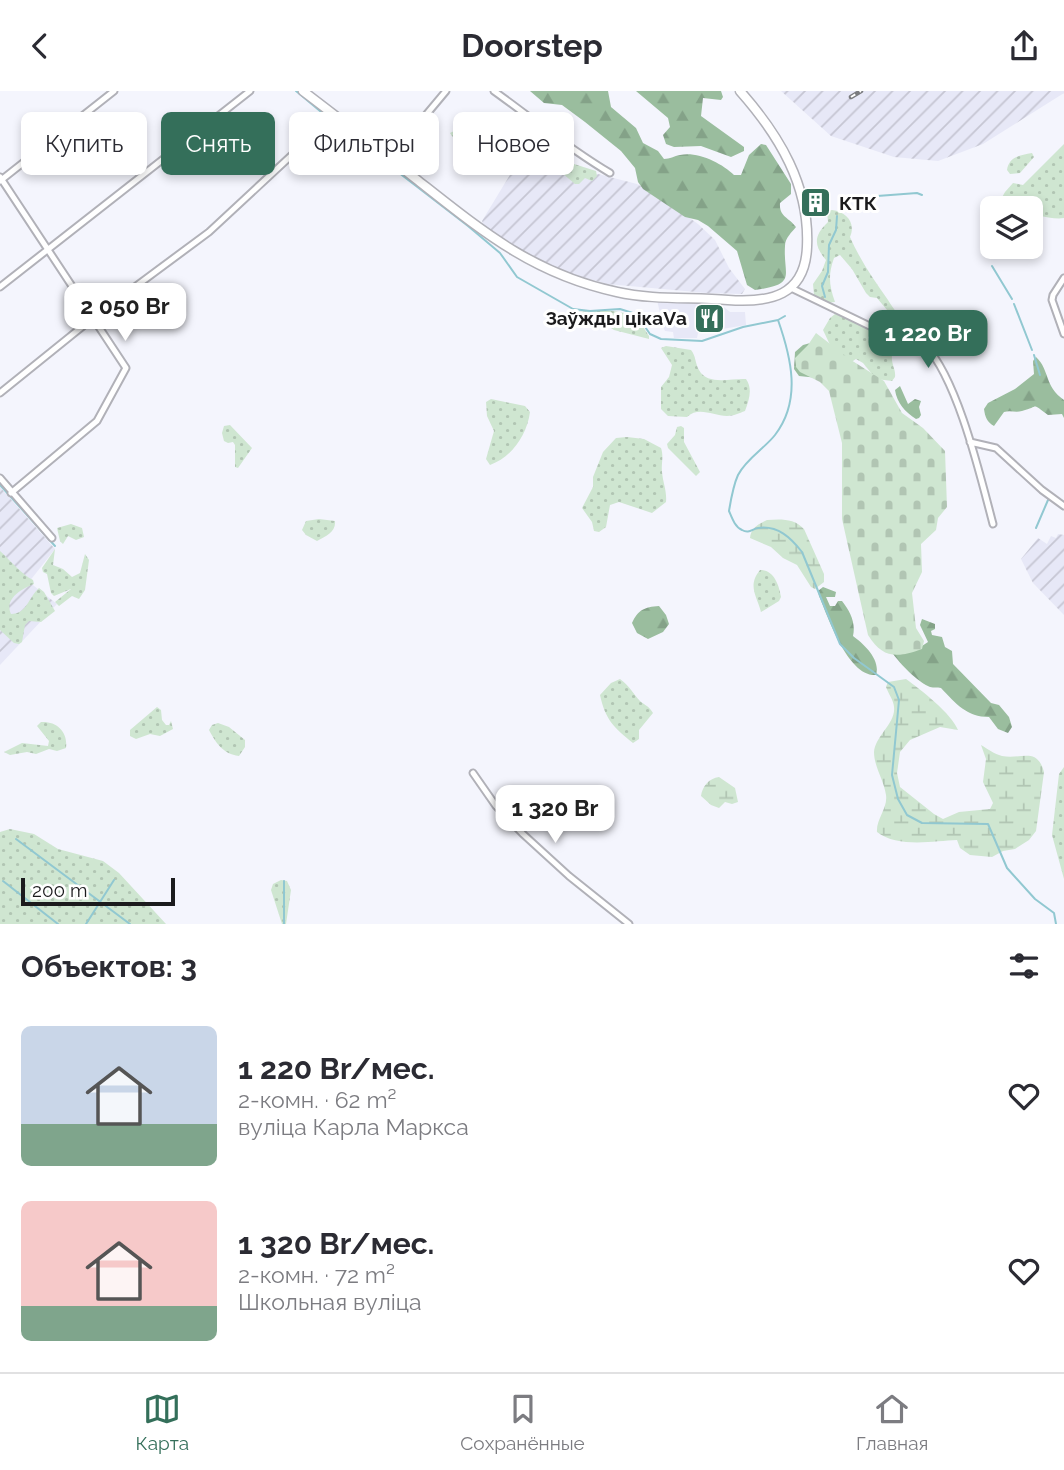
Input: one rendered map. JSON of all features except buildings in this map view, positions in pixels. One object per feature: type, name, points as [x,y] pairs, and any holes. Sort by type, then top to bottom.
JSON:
[{"type":"main road","points":[[303,91],[331,112]]},
{"type":"main road","points":[[412,175],[498,243],[519,255],[581,281],[638,296],[743,301],[774,297],[791,288],[805,265],[808,229],[806,207],[800,185],[776,136],[740,91]]},
{"type":"street","points":[[12,493],[97,421],[126,368],[1,179],[114,91]]},
{"type":"street","points":[[0,286],[250,91]]},
{"type":"street","points":[[428,112],[446,91]]},
{"type":"street","points":[[494,91],[543,130],[556,135],[582,157],[610,173]]},
{"type":"street","points":[[0,393],[209,232],[289,158]]},
{"type":"street","points":[[1064,278],[1052,300],[1064,334]]},
{"type":"street","points":[[791,288],[878,330],[898,345],[925,345],[943,372],[970,442],[993,524]]},
{"type":"street","points":[[970,442],[996,448],[1042,490],[1064,506]]},
{"type":"street","points":[[0,478],[52,538]]},
{"type":"street","points":[[473,773],[496,806],[523,834],[569,876],[629,924]]},
{"type":"shaded area","points":[[781,91],[1064,93],[983,144],[938,161],[894,157],[831,136]]},
{"type":"shaded area","points":[[598,174],[637,184],[666,201],[715,240],[729,268],[745,289],[742,294],[707,293],[607,284],[565,272],[506,242],[484,226],[482,221],[510,175],[565,175],[572,180]]},
{"type":"shaded area","points":[[657,300],[720,304],[730,312],[745,312],[746,325],[698,333],[697,338],[674,338],[673,332],[665,331],[658,320],[656,315],[660,313]]},
{"type":"shaded area","points":[[0,487],[55,549],[29,582],[57,604],[0,665]]},
{"type":"shaded area","points":[[1058,534],[1064,535],[1064,615],[1033,583],[1021,559],[1038,538],[1047,544],[1051,536],[1056,538]]},
{"type":"green space","points":[[530,91],[608,91],[611,107],[636,128],[643,143],[658,151],[664,159],[687,154],[701,156],[723,166],[734,175],[741,175],[749,155],[761,144],[766,145],[791,184],[791,194],[780,203],[783,214],[796,227],[785,243],[786,272],[783,281],[769,288],[755,290],[747,285],[737,251],[708,226],[685,217],[643,189],[638,182],[635,168],[621,151],[574,112],[562,105],[544,103]]},
{"type":"green space","points":[[636,91],[721,91],[721,100],[703,98],[701,116],[744,147],[744,151],[731,157],[701,146],[674,147],[666,144],[663,135],[670,127],[668,118]]},
{"type":"green space","points":[[1064,144],[1064,218],[1043,216],[1043,196],[1003,196],[1013,183],[1023,185]]},
{"type":"green space","points":[[1032,153],[1034,157],[1020,173],[1010,174],[1007,170],[1013,159]]},
{"type":"green space","points":[[574,164],[596,171],[597,176],[592,181],[585,178],[575,184],[564,175],[574,175]]},
{"type":"green space","points":[[832,210],[849,219],[852,227],[850,237],[858,254],[906,329],[902,328],[877,298],[866,293],[840,255],[834,258],[830,275],[835,302],[826,303],[814,295],[813,284],[826,260],[817,246],[818,236],[828,222],[827,211]]},
{"type":"green space","points":[[573,312],[621,312],[635,318],[649,339],[614,330],[599,320],[576,318]]},
{"type":"green space","points":[[835,314],[871,329],[869,341],[881,345],[892,355],[895,377],[892,381],[876,379],[863,363],[856,359],[850,363],[831,347],[823,330]]},
{"type":"green space","points":[[816,333],[884,381],[902,413],[923,428],[945,451],[947,507],[938,518],[936,530],[921,544],[922,572],[912,593],[916,628],[924,641],[922,649],[913,652],[898,655],[885,652],[879,649],[868,635],[842,519],[842,443],[829,391],[796,367],[795,358]]},
{"type":"green space","points":[[822,343],[841,361],[874,379],[881,386],[892,421],[923,441],[926,468],[933,457],[939,457],[943,494],[940,500],[933,503],[931,491],[925,484],[910,480],[904,481],[897,495],[891,500],[903,526],[904,536],[884,548],[882,553],[892,563],[892,567],[879,573],[879,577],[896,574],[903,581],[901,585],[891,586],[895,623],[904,638],[922,646],[928,642],[920,625],[922,619],[935,624],[932,635],[942,637],[945,647],[952,651],[953,664],[991,703],[999,705],[1009,717],[1012,727],[1008,733],[998,729],[989,717],[974,715],[962,709],[941,688],[930,687],[919,681],[895,657],[876,626],[871,611],[871,597],[878,587],[868,575],[878,566],[878,562],[874,559],[868,565],[863,560],[875,538],[883,531],[883,524],[878,521],[883,507],[881,502],[867,495],[862,489],[854,450],[877,436],[877,430],[873,428],[851,444],[851,427],[862,415],[861,408],[849,411],[849,418],[845,419],[836,388],[828,379],[799,376],[794,369],[795,352],[803,345]]},
{"type":"green space","points":[[666,346],[691,350],[699,370],[708,378],[746,379],[750,391],[745,411],[730,416],[696,412],[687,417],[668,416],[661,409],[661,387],[669,377],[672,365],[661,348]]},
{"type":"green space","points":[[1036,357],[1053,389],[1064,400],[1064,418],[1062,414],[1048,415],[1035,407],[1020,412],[1004,412],[994,426],[987,419],[984,409],[988,403],[1015,389],[1034,374],[1033,361]]},
{"type":"green space","points":[[900,386],[908,404],[915,399],[921,401],[919,418],[912,416],[900,403],[895,390]]},
{"type":"green space","points":[[491,399],[525,406],[530,412],[526,429],[512,451],[490,465],[486,459],[494,431],[487,416],[486,402]]},
{"type":"green space","points":[[230,425],[252,448],[238,468],[235,467],[235,445],[233,442],[224,441],[222,433],[224,426]]},
{"type":"green space","points":[[677,427],[684,428],[684,442],[700,472],[696,476],[668,448],[667,444],[675,435]]},
{"type":"green space","points":[[616,438],[644,439],[661,448],[666,502],[652,513],[619,502],[610,505],[606,527],[599,532],[594,531],[592,522],[582,508],[593,487],[593,477],[603,452]]},
{"type":"green space","points":[[767,520],[791,521],[804,529],[824,574],[824,582],[815,589],[811,587],[797,565],[783,558],[771,547],[750,538],[756,527]]},
{"type":"green space","points":[[306,521],[335,521],[335,525],[330,533],[317,541],[302,530]]},
{"type":"green space","points":[[71,524],[82,528],[84,537],[76,540],[68,536],[63,544],[57,528]]},
{"type":"green space","points":[[55,549],[53,565],[72,577],[80,573],[85,554],[89,560],[85,590],[79,599],[72,596],[59,606],[55,602],[71,589],[54,596],[47,574],[42,568]]},
{"type":"green space","points":[[0,551],[33,580],[34,584],[12,599],[9,609],[11,614],[21,611],[39,588],[55,611],[41,622],[29,621],[19,644],[14,643],[0,630]]},
{"type":"green space","points":[[760,570],[772,575],[781,597],[761,612],[754,586]]},
{"type":"green space","points":[[823,587],[836,592],[835,597],[826,597],[830,606],[842,601],[848,609],[853,622],[853,636],[874,658],[876,675],[866,673],[857,666],[840,644],[819,596],[818,591]]},
{"type":"green space","points":[[659,606],[669,624],[663,632],[648,639],[637,633],[632,623],[639,612],[645,608]]},
{"type":"green space","points":[[620,679],[653,713],[639,730],[639,739],[633,743],[611,722],[600,695],[611,683]]},
{"type":"green space","points":[[906,679],[943,709],[958,730],[940,727],[910,740],[900,752],[897,773],[900,787],[943,819],[959,812],[990,809],[993,803],[983,782],[986,759],[981,745],[1002,756],[1033,757],[1041,764],[1044,772],[1036,831],[1029,840],[1015,849],[992,857],[970,855],[960,848],[957,840],[905,842],[877,832],[886,795],[874,752],[894,713],[893,702],[886,687],[888,682]]},
{"type":"green space","points":[[157,707],[161,710],[162,720],[166,725],[171,721],[173,729],[160,736],[150,734],[136,739],[130,736],[130,730]]},
{"type":"green space","points":[[41,722],[52,723],[63,732],[66,748],[57,751],[49,749],[36,754],[27,752],[10,755],[4,752],[22,743],[48,746],[49,741],[37,726]]},
{"type":"green space","points":[[218,723],[229,727],[245,740],[245,747],[239,756],[224,750],[214,739],[209,730],[212,725]]},
{"type":"green space","points":[[1064,767],[1064,879],[1052,835],[1059,774]]},
{"type":"green space","points":[[719,777],[735,788],[738,802],[725,802],[719,808],[701,796],[707,783]]},
{"type":"green space","points":[[10,829],[34,834],[58,849],[103,861],[119,873],[166,924],[0,924],[0,832]]},
{"type":"green space","points":[[281,880],[287,881],[291,890],[286,924],[282,924],[271,890],[273,884]]},
{"type":"waterway","points":[[296,91],[321,112]]},
{"type":"waterway","points":[[402,175],[500,253],[517,277],[573,309],[620,309],[636,314],[650,334],[661,339],[702,341],[785,316]]},
{"type":"waterway","points":[[861,200],[864,197],[917,193],[922,195]]},
{"type":"waterway","points":[[825,297],[822,286],[828,272],[829,245],[836,230],[837,216]]},
{"type":"waterway","points":[[992,266],[1012,299]]},
{"type":"waterway","points":[[1014,304],[1032,350]]},
{"type":"waterway","points":[[778,320],[792,378],[789,407],[775,435],[738,475],[729,511],[737,527],[744,531],[772,529],[793,542],[802,552],[840,644],[854,658],[894,687],[899,700],[892,775],[898,799],[907,815],[922,823],[988,824],[1007,868],[1035,899],[1054,913],[1056,924]]},
{"type":"waterway","points":[[1034,355],[1040,375]]},
{"type":"waterway","points":[[0,485],[55,546]]},
{"type":"waterway","points":[[1036,528],[1048,500]]},
{"type":"waterway","points":[[16,839],[130,924]]},
{"type":"waterway","points":[[86,924],[114,880]]},
{"type":"waterway","points":[[3,881],[58,924]]},
{"type":"waterway","points":[[284,881],[284,924]]},
{"type":"railway","points":[[851,97],[861,91]]},
{"type":"place","name":"КТК","points":[[816,203]]},
{"type":"place","name":"Заўжды цікаVа","points":[[710,318]]}]
